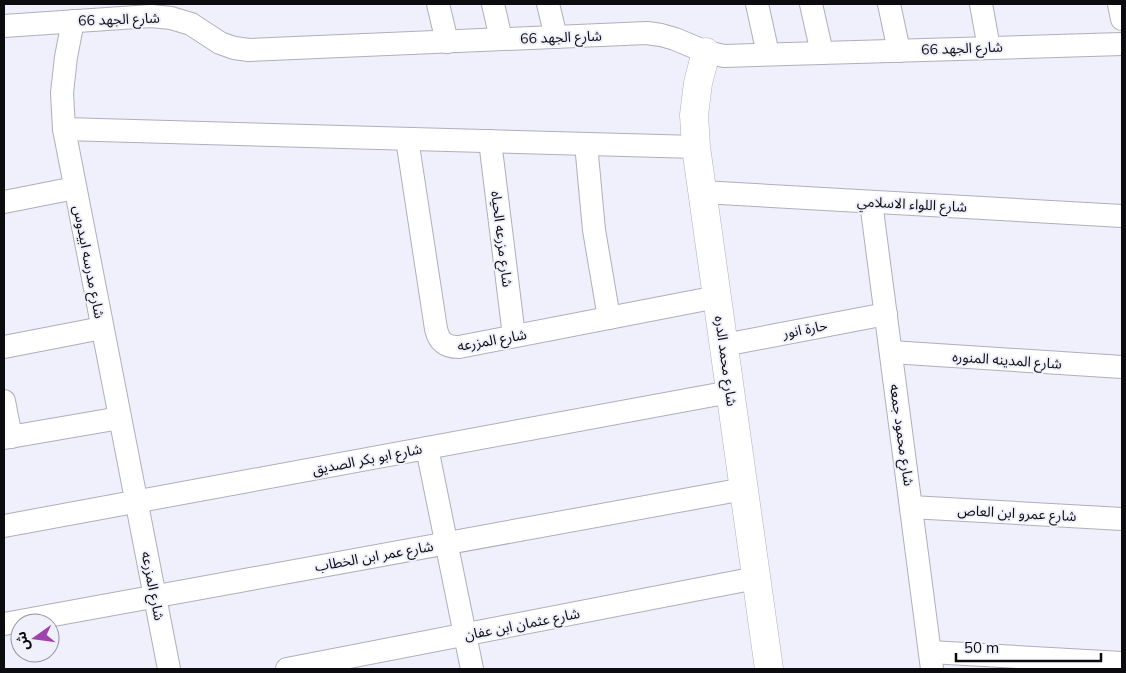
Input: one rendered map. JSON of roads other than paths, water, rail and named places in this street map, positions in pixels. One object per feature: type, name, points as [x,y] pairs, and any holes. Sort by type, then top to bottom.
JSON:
[{"type":"street","points":[[438,4],[447,42]]},
{"type":"street","points":[[493,4],[502,39]]},
{"type":"street","points":[[548,4],[556,37]]},
{"type":"street","points":[[757,4],[768,54]]},
{"type":"street","points":[[810,4],[822,53]]},
{"type":"street","points":[[889,4],[899,50]]},
{"type":"street","points":[[981,4],[989,48]]},
{"type":"street","points":[[1119,4],[1122,19]]},
{"type":"street","name":"شارع الجهد 66","points":[[4,26],[86,15],[150,10],[191,24],[220,43],[234,48],[249,50],[647,33],[662,35],[706,52],[724,56],[1122,44]]},
{"type":"street","name":"شارع مدرسه ابيدوس","points":[[86,15],[65,66],[62,93],[64,129],[136,502]]},
{"type":"street","name":"شارع محمد الدره","points":[[706,52],[698,83],[694,115],[696,147],[769,669]]},
{"type":"street","points":[[64,129],[696,147]]},
{"type":"street","name":"شارع المزرعه","points":[[407,139],[438,337],[443,343],[451,347],[459,347],[717,297]]},
{"type":"street","name":"شارع مزرعه الحياه","points":[[490,141],[514,336]]},
{"type":"street","points":[[586,144],[594,230],[609,318]]},
{"type":"street","points":[[4,202],[75,188]]},
{"type":"street","name":"شارع اللواء الاسلامي","points":[[702,192],[1122,216]]},
{"type":"street","name":"شارع محمود جمعه","points":[[871,202],[931,661]]},
{"type":"street","name":"حارة انور","points":[[724,345],[886,314]]},
{"type":"street","points":[[4,346],[102,328]]},
{"type":"street","name":"شارع المدينه المنوره","points":[[891,352],[1122,367]]},
{"type":"street","name":"شارع ابو بكر الصديق","points":[[4,526],[730,392]]},
{"type":"street","points":[[4,401],[7,437],[120,418]]},
{"type":"street","points":[[427,448],[472,669]]},
{"type":"street","name":"شارع عمر ابن الخطاب","points":[[4,624],[744,489]]},
{"type":"street","name":"شارع المزرعه","points":[[136,502],[169,669]]},
{"type":"street","name":"شارع عمرو ابن العاص","points":[[911,507],[1122,519]]},
{"type":"street","name":"شارع عثمان ابن عفان","points":[[287,669],[756,578]]},
{"type":"street","points":[[931,661],[1122,663]]}]
